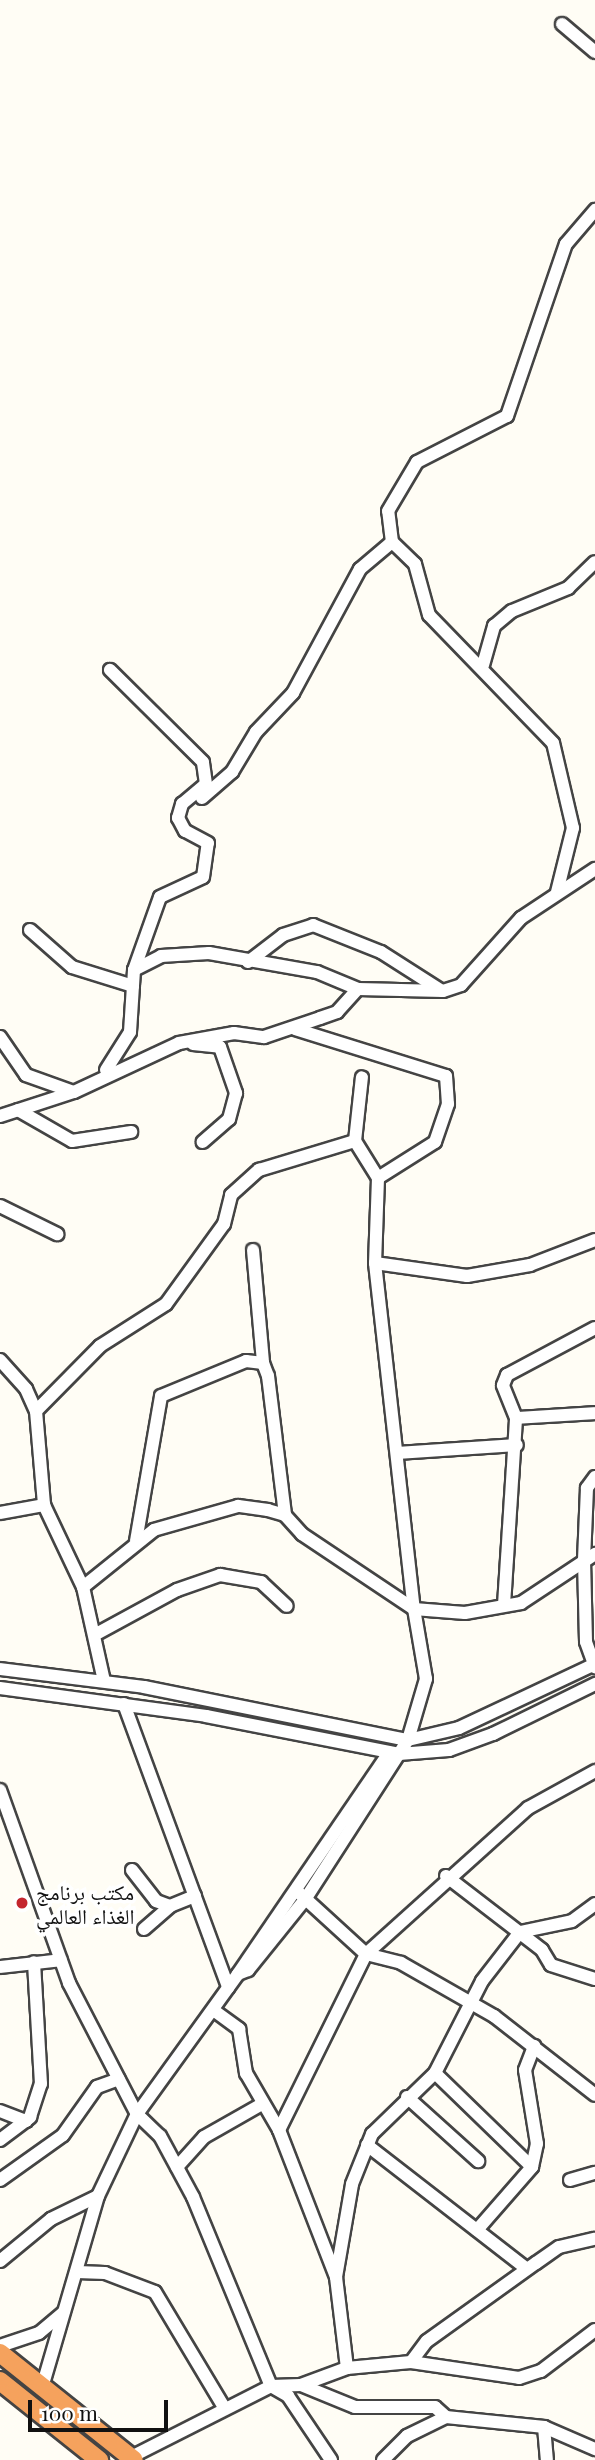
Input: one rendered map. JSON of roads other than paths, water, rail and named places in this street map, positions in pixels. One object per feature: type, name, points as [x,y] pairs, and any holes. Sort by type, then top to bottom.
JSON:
[{"type":"highway","points":[[0,2353],[66,2402],[132,2459]]},
{"type":"highway","points":[[0,2381],[99,2460]]},
{"type":"highway","points":[[52,2420],[66,2402]]},
{"type":"street","points":[[562,23],[595,52]]},
{"type":"street","points":[[557,892],[573,828],[553,743],[484,665],[429,615],[415,564],[393,542],[388,511],[417,463],[507,416],[566,244],[595,210]]},
{"type":"street","points":[[178,818],[232,772],[278,704],[293,694],[360,569],[393,542]]},
{"type":"street","points":[[484,665],[494,626],[512,611],[568,588],[595,562]]},
{"type":"street","points":[[104,1073],[130,1032],[134,970],[160,897],[203,877],[208,843],[185,831],[178,818],[182,804],[206,784],[203,762],[110,670]]},
{"type":"street","points":[[134,970],[181,953],[317,972],[358,989],[443,991],[461,985],[521,918],[595,869]]},
{"type":"street","points":[[248,962],[283,935],[313,925],[381,952],[443,991]]},
{"type":"street","points":[[30,930],[72,967],[132,986]]},
{"type":"street","points":[[279,1031],[337,1012],[358,989]]},
{"type":"street","points":[[0,1116],[74,1092],[104,1073],[179,1044],[306,1028],[446,1076],[448,1104],[435,1142],[378,1178]]},
{"type":"street","points":[[0,1037],[26,1075],[74,1092]]},
{"type":"street","points":[[179,1044],[220,1047],[236,1093],[229,1119],[203,1142]]},
{"type":"street","points":[[43,2384],[98,2196],[137,2114],[216,2012],[228,1987],[238,1974],[248,1970],[302,1895],[394,1753],[408,1740],[426,1679],[414,1609],[375,1263],[378,1178],[355,1141],[362,1077]]},
{"type":"street","points":[[18,1110],[72,1141],[131,1132]]},
{"type":"street","points":[[36,1411],[100,1346],[166,1304],[224,1224],[231,1195],[259,1170],[355,1141]]},
{"type":"street","points":[[0,1206],[57,1234]]},
{"type":"street","points":[[375,1263],[467,1276],[530,1265],[595,1240]]},
{"type":"street","points":[[253,1250],[263,1363],[285,1515],[302,1534],[414,1609],[465,1613],[540,1595],[589,1557]]},
{"type":"street","points":[[504,1605],[517,1446],[516,1418],[503,1385],[507,1375],[595,1328]]},
{"type":"street","points":[[0,1360],[26,1389],[36,1411],[44,1505],[83,1587],[98,1633],[104,1681]]},
{"type":"street","points":[[136,1541],[161,1396],[207,1372],[263,1363]]},
{"type":"street","points":[[516,1418],[595,1413]]},
{"type":"street","points":[[397,1453],[517,1446]]},
{"type":"street","points":[[0,1669],[104,1681],[408,1740],[459,1728],[595,1665],[586,1642],[589,1557],[587,1488],[595,1477]]},
{"type":"street","points":[[0,1513],[44,1505]]},
{"type":"street","points":[[83,1587],[136,1541],[238,1506],[285,1515]]},
{"type":"street","points":[[98,1633],[177,1590],[220,1575],[261,1582],[287,1606]]},
{"type":"street","points":[[0,1688],[124,1704],[394,1753],[449,1750],[482,1738],[595,1684]]},
{"type":"street","points":[[124,1704],[228,1987]]},
{"type":"street","points":[[279,2130],[366,1954],[446,1876],[528,1808],[595,1770]]},
{"type":"street","points":[[0,1790],[61,1960],[119,2080],[137,2114],[160,2136],[177,2167],[230,2278],[271,2386],[288,2396],[331,2460]]},
{"type":"street","points":[[132,1870],[156,1901],[170,1906]]},
{"type":"street","points":[[446,1876],[520,1932],[551,1965],[595,1979]]},
{"type":"street","points":[[302,1895],[366,1954],[401,1964],[469,2001],[593,2089]]},
{"type":"street","points":[[144,1929],[170,1906],[195,1896]]},
{"type":"street","points":[[336,2277],[352,2184],[366,2145],[407,2097],[435,2073],[469,2001],[520,1932],[572,1921],[595,1904]]},
{"type":"street","points":[[0,1967],[61,1960]]},
{"type":"street","points":[[0,2140],[26,2121],[41,2084],[34,1962]]},
{"type":"street","points":[[216,2012],[239,2029],[246,2073],[279,2130],[336,2277],[348,2368]]},
{"type":"street","points":[[477,2230],[532,2167],[537,2144],[525,2070],[534,2046]]},
{"type":"street","points":[[435,2073],[532,2167]]},
{"type":"street","points":[[0,2180],[64,2135],[97,2087],[119,2080]]},
{"type":"street","points":[[407,2097],[478,2161]]},
{"type":"street","points":[[177,2167],[204,2137],[262,2104]]},
{"type":"street","points":[[0,2111],[26,2121]]},
{"type":"street","points":[[366,2145],[527,2269]]},
{"type":"street","points":[[570,2179],[595,2173]]},
{"type":"street","points":[[0,2261],[51,2218],[98,2196]]},
{"type":"street","points":[[411,2362],[428,2341],[559,2247],[595,2239]]},
{"type":"street","points":[[77,2272],[105,2273],[155,2292],[225,2409]]},
{"type":"street","points":[[0,2346],[39,2333],[65,2311]]},
{"type":"street","points":[[132,2459],[271,2386],[302,2385],[348,2368],[411,2362],[519,2378],[541,2371],[595,2330]]},
{"type":"street","points":[[302,2385],[355,2407],[435,2407],[446,2417]]},
{"type":"street","points":[[383,2460],[407,2436],[446,2417],[544,2427],[595,2449]]},
{"type":"street","points":[[544,2427],[547,2460]]},
{"type":"place","name":"مكتب برنامج الغذاء العالمي","points":[[22,1903]]}]
